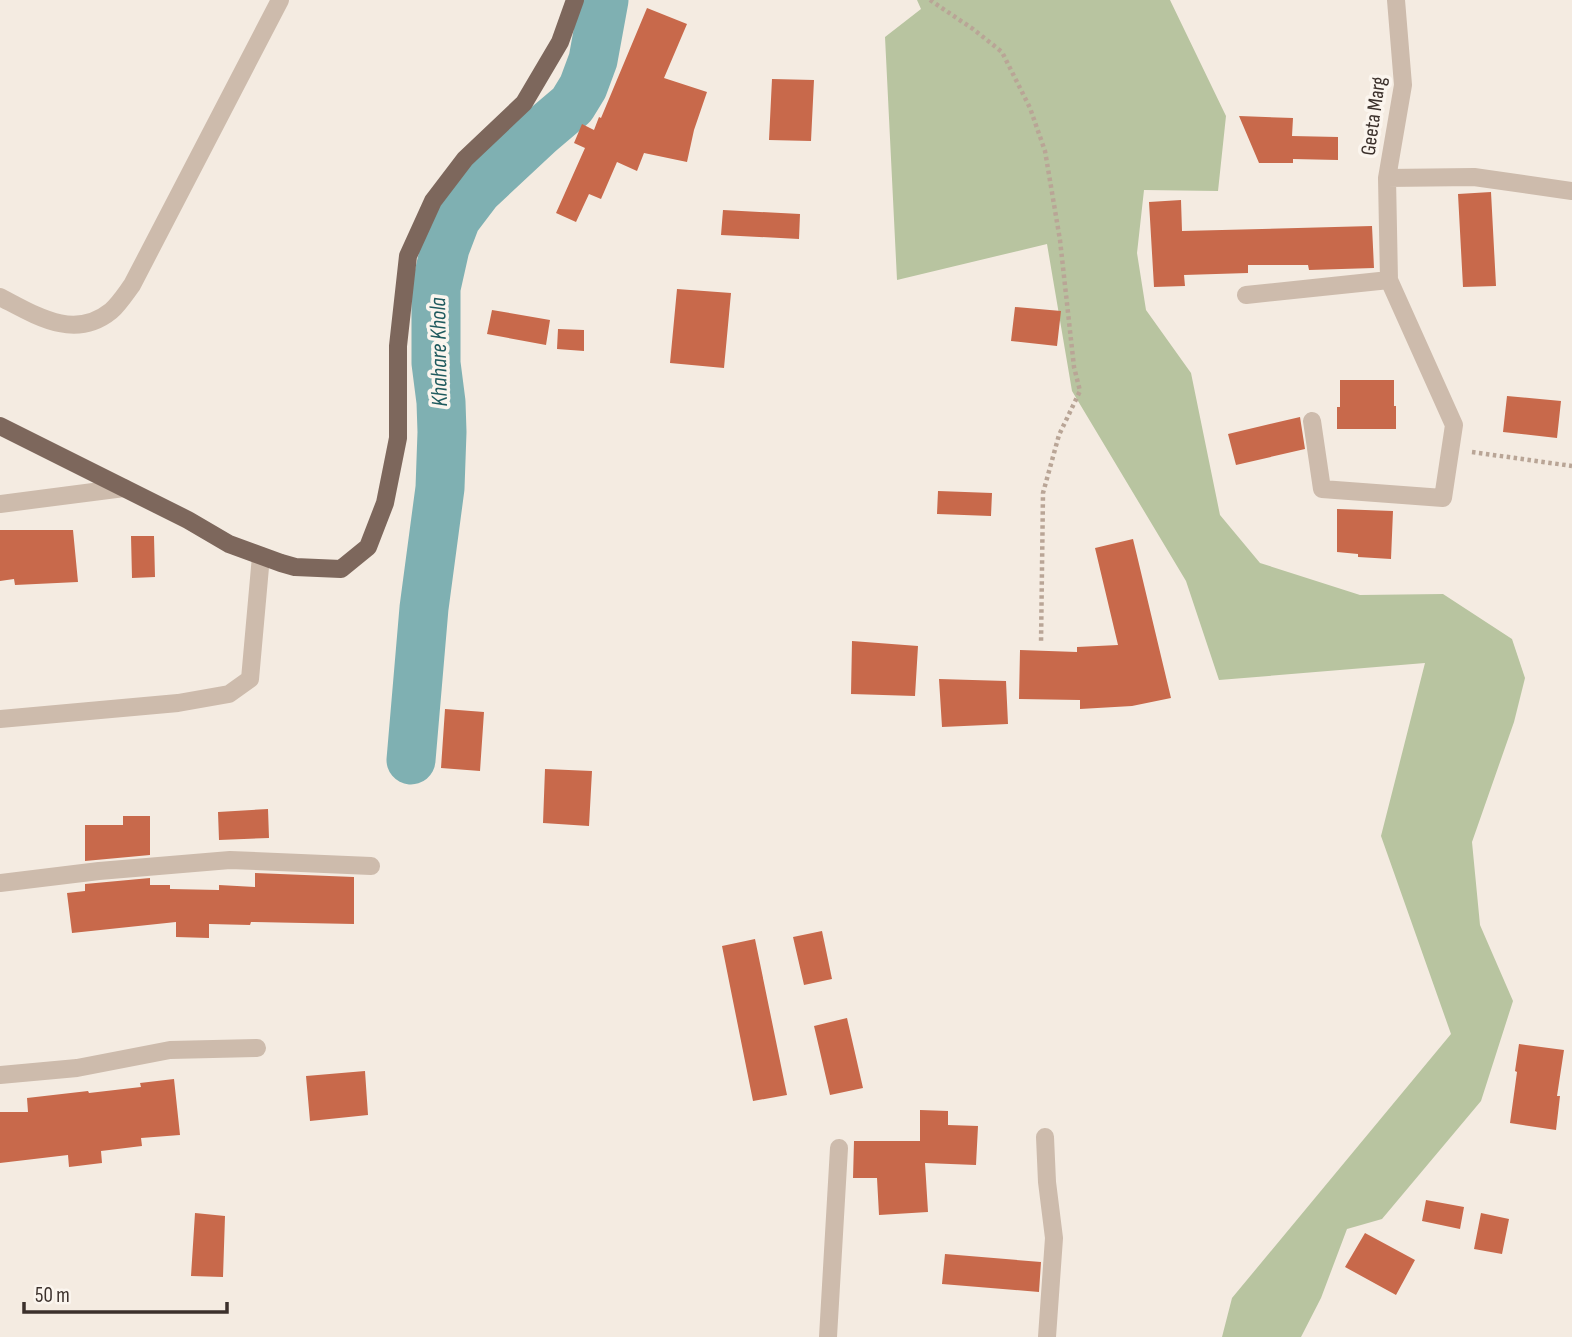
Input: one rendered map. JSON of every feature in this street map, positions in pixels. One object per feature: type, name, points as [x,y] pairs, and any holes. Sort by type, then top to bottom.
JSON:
[{"type":"main road","points":[[0,426],[188,520],[229,544],[281,564],[341,569],[368,547],[385,503],[398,438],[398,346],[408,256],[433,201],[465,159],[524,103],[560,42],[575,0]]},
{"type":"street","points":[[0,297],[48,321],[71,325],[92,322],[112,310],[132,285],[280,0]]},
{"type":"street","name":"Geeta Marg","points":[[1396,0],[1404,85],[1387,178],[1474,177],[1572,191]]},
{"type":"street","points":[[1312,421],[1322,489],[1443,498],[1454,425],[1389,280],[1387,178]]},
{"type":"street","points":[[1246,295],[1389,280]]},
{"type":"street","points":[[0,504],[124,488]]},
{"type":"street","points":[[0,719],[178,703],[229,694],[250,679],[261,556]]},
{"type":"street","points":[[0,883],[230,860],[371,866]]},
{"type":"street","points":[[0,1075],[77,1068],[170,1050],[257,1048]]},
{"type":"street","points":[[1045,1137],[1047,1182],[1055,1238],[1047,1337]]},
{"type":"street","points":[[828,1337],[839,1148]]},
{"type":"path","points":[[930,0],[1002,52],[1030,108],[1045,151],[1060,240],[1074,367],[1080,391],[1059,435],[1043,493],[1041,644]]},
{"type":"path","points":[[1450,449],[1572,466]]},
{"type":"green space","points":[[917,0],[1170,0],[1226,116],[1218,191],[1144,190],[1137,253],[1146,310],[1191,373],[1220,515],[1260,563],[1360,595],[1443,594],[1512,639],[1525,678],[1514,722],[1472,842],[1480,925],[1513,1001],[1481,1101],[1382,1219],[1347,1229],[1321,1298],[1301,1337],[1222,1337],[1232,1298],[1451,1034],[1381,836],[1425,663],[1219,680],[1186,581],[1072,391],[1047,244],[897,280],[885,37],[921,9]]},
{"type":"building","points":[[647,8],[687,24],[664,78],[707,92],[687,162],[644,153],[637,171],[617,162],[601,199],[589,194],[576,222],[556,213],[585,148],[574,143],[582,124],[594,130],[599,117],[601,118]]},
{"type":"building","points":[[772,79],[814,80],[811,141],[769,140]]},
{"type":"building","points":[[1239,116],[1293,118],[1292,136],[1338,137],[1338,160],[1293,159],[1293,163],[1259,163]]},
{"type":"building","points":[[1491,192],[1496,286],[1463,287],[1458,194]]},
{"type":"building","points":[[1181,200],[1182,231],[1372,226],[1374,268],[1309,270],[1308,265],[1248,265],[1248,273],[1184,275],[1185,286],[1154,287],[1149,202]]},
{"type":"building","points":[[723,210],[800,214],[799,239],[721,235]]},
{"type":"building","points":[[677,289],[731,293],[724,368],[670,363]]},
{"type":"building","points":[[1015,307],[1061,311],[1057,346],[1011,341]]},
{"type":"building","points":[[492,310],[550,320],[546,345],[487,334]]},
{"type":"building","points":[[558,329],[584,330],[584,351],[557,349]]},
{"type":"building","points":[[1340,380],[1394,380],[1396,429],[1337,429]]},
{"type":"building","points":[[1507,396],[1561,401],[1557,438],[1503,432]]},
{"type":"building","points":[[1300,417],[1305,449],[1236,465],[1228,434]]},
{"type":"building","points":[[938,491],[992,493],[991,516],[937,514]]},
{"type":"building","points":[[1337,509],[1393,511],[1391,559],[1358,557],[1358,554],[1337,552]]},
{"type":"building","points":[[0,530],[73,530],[78,582],[15,585],[14,579],[0,581]]},
{"type":"building","points":[[131,536],[154,536],[155,577],[132,578]]},
{"type":"building","points":[[1133,539],[1171,698],[1132,706],[1080,709],[1080,700],[1019,699],[1020,650],[1077,652],[1077,647],[1118,645],[1095,548]]},
{"type":"building","points":[[852,641],[918,646],[915,696],[851,694]]},
{"type":"building","points":[[939,679],[1006,681],[1008,724],[942,727]]},
{"type":"building","points":[[445,709],[484,712],[480,771],[441,768]]},
{"type":"building","points":[[545,769],[592,771],[589,826],[543,823]]},
{"type":"building","points":[[268,809],[269,838],[219,840],[218,812]]},
{"type":"building","points":[[123,816],[150,816],[150,855],[85,861],[85,825],[123,825]]},
{"type":"building","points":[[255,873],[354,877],[354,924],[209,924],[209,938],[176,937],[176,922],[72,933],[67,893],[85,891],[85,884],[150,878],[150,885],[170,885],[170,889],[219,890],[219,885],[255,887]]},
{"type":"building","points":[[822,931],[832,979],[804,985],[793,937]]},
{"type":"building","points":[[755,939],[787,1095],[753,1101],[722,946]]},
{"type":"building","points":[[847,1018],[863,1088],[830,1095],[814,1026]]},
{"type":"building","points":[[1519,1044],[1564,1050],[1557,1096],[1560,1096],[1556,1130],[1510,1123]]},
{"type":"building","points":[[365,1071],[368,1115],[310,1121],[306,1076]]},
{"type":"building","points":[[174,1079],[180,1135],[141,1138],[142,1146],[101,1151],[102,1163],[69,1167],[68,1155],[0,1163],[0,1112],[28,1112],[27,1098],[141,1087],[140,1083]]},
{"type":"building","points":[[920,1110],[948,1111],[948,1125],[978,1126],[976,1165],[925,1163],[928,1212],[879,1215],[877,1178],[853,1178],[854,1141],[920,1141]]},
{"type":"building","points":[[1426,1200],[1464,1207],[1460,1229],[1422,1221]]},
{"type":"building","points":[[195,1213],[225,1216],[223,1277],[191,1276]]},
{"type":"building","points":[[1481,1213],[1509,1219],[1502,1254],[1474,1249]]},
{"type":"building","points":[[1365,1233],[1415,1260],[1396,1295],[1345,1267]]},
{"type":"building","points":[[945,1254],[1041,1262],[1039,1292],[942,1284]]},
{"type":"waterway","name":"Khahare Khola","points":[[411,760],[424,608],[440,488],[442,432],[436,363],[436,288],[445,248],[456,219],[478,190],[572,105],[583,87],[593,60],[604,0]]}]
